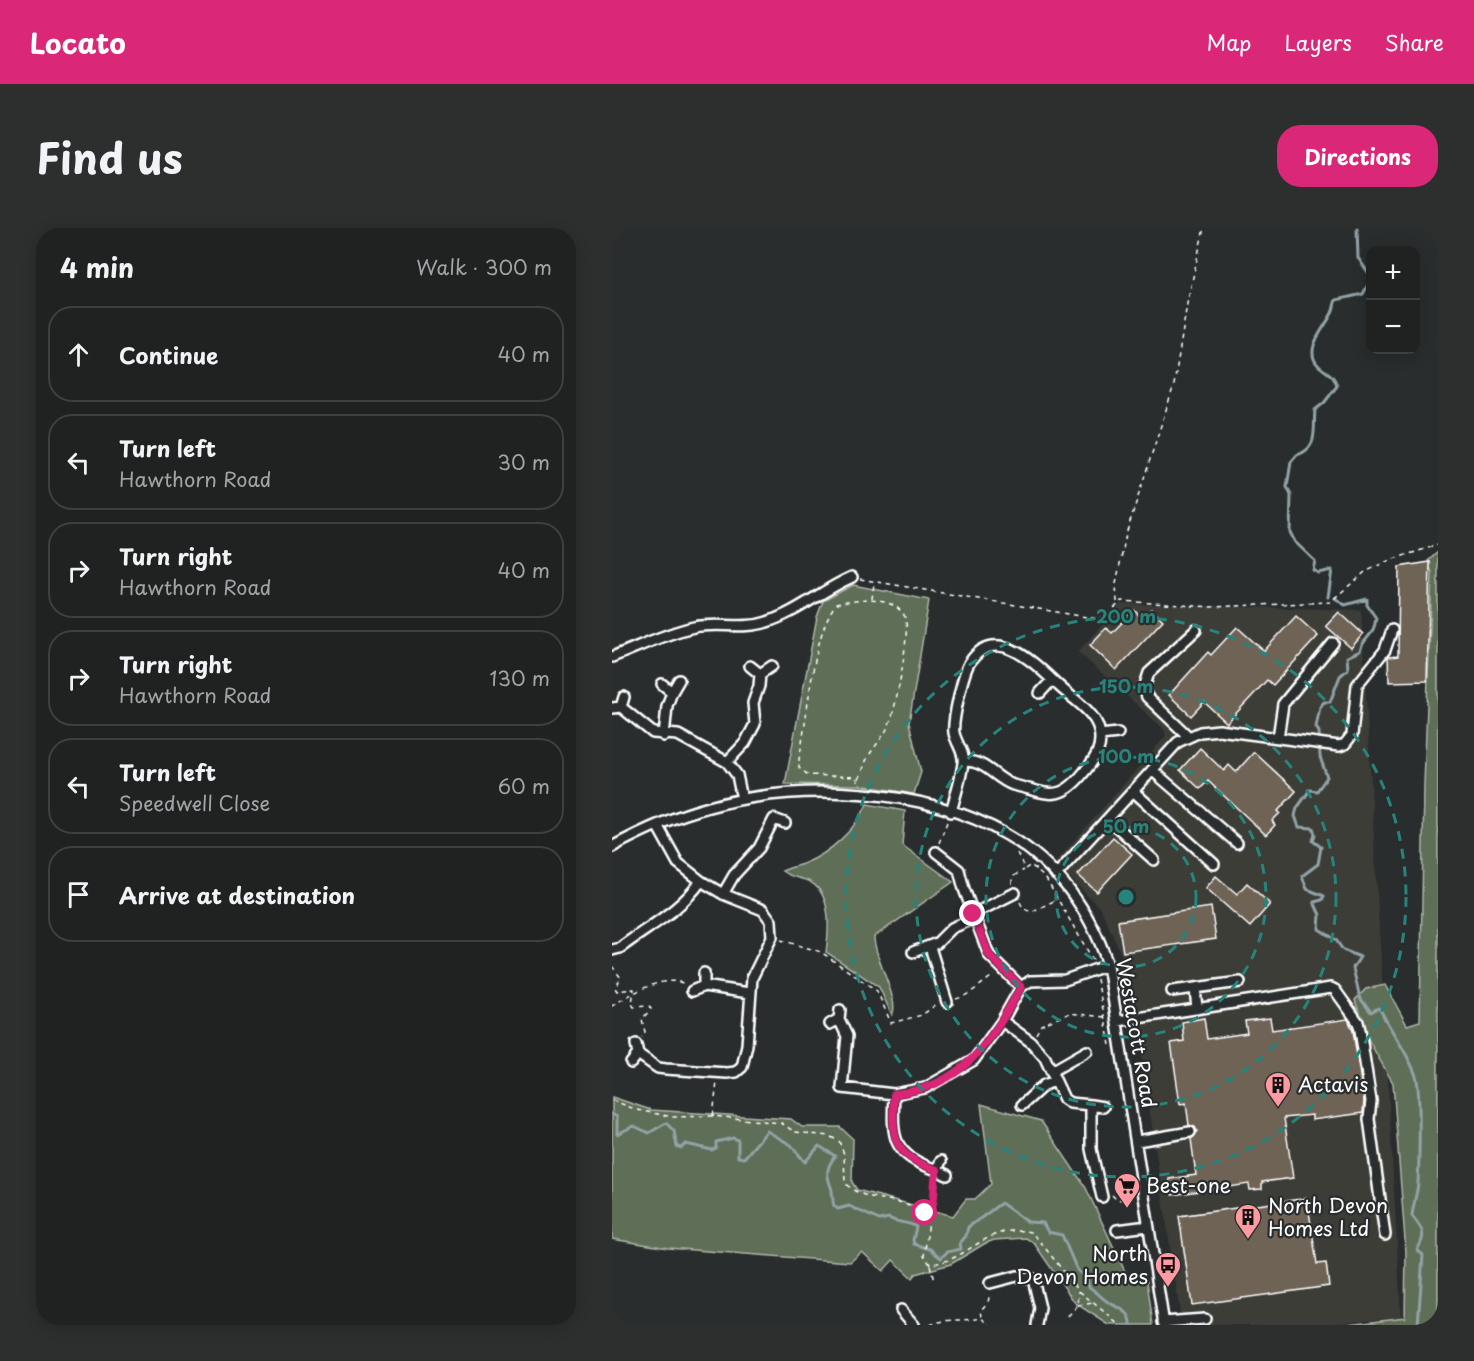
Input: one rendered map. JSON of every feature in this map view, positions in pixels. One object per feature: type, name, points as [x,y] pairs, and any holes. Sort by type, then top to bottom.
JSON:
[{"type":"street","points":[[612,657],[694,627],[721,624],[753,626],[766,622],[797,609],[852,578]]},
{"type":"street","points":[[1188,736],[1147,697],[1143,688],[1149,673],[1196,630]]},
{"type":"street","points":[[1056,875],[1178,742],[1188,736],[1209,730],[1339,746],[1349,739],[1357,685],[1385,650],[1392,630]]},
{"type":"street","points":[[1278,738],[1282,708],[1286,699],[1333,643]]},
{"type":"street","points":[[949,817],[964,761],[953,730],[966,669],[978,653],[995,646],[1013,649],[1090,714],[1097,723],[1100,735],[1096,757],[1068,791],[1059,794],[1013,785],[1005,782],[990,768],[964,761]]},
{"type":"street","points":[[750,666],[760,674]]},
{"type":"street","points":[[760,674],[772,666]]},
{"type":"street","points":[[727,762],[752,733],[755,724],[753,703],[759,686],[760,674]]},
{"type":"street","points":[[664,735],[667,706],[679,680]]},
{"type":"street","points":[[1040,693],[1052,680]]},
{"type":"street","points":[[662,684],[672,692]]},
{"type":"street","points":[[619,704],[653,733],[678,735],[727,762],[737,775],[742,799]]},
{"type":"street","points":[[1100,735],[1118,733]]},
{"type":"street","points":[[1152,770],[1237,843]]},
{"type":"street","points":[[1133,791],[1214,864]]},
{"type":"street","name":"Westacott Road","points":[[612,847],[657,825],[710,806],[742,799],[806,792],[891,797],[1007,835],[1039,858],[1084,910],[1101,944],[1108,965],[1137,1141],[1163,1323]]},
{"type":"street","points":[[723,894],[734,875],[759,848],[774,819],[785,823]]},
{"type":"street","points":[[1108,819],[1154,860]]},
{"type":"street","points":[[636,1044],[638,1054],[658,1068],[736,1072],[745,1063],[749,993],[755,969],[772,937],[771,921],[763,910],[723,894],[678,863],[657,825]]},
{"type":"street","points":[[936,852],[959,870],[989,955],[1021,987]]},
{"type":"street","points":[[612,950],[620,948],[678,909],[688,900],[701,881]]},
{"type":"street","points":[[913,952],[930,947],[952,928],[1015,893]]},
{"type":"street","points":[[930,947],[947,1002]]},
{"type":"street","points":[[830,1087],[894,1094],[925,1088],[974,1060],[1002,1021],[1021,987],[1039,979],[1065,980],[1108,965]]},
{"type":"street","points":[[704,973],[704,986]]},
{"type":"street","points":[[1172,991],[1240,982]]},
{"type":"street","points":[[692,991],[704,986],[749,993]]},
{"type":"street","points":[[1195,988],[1197,1009]]},
{"type":"street","points":[[1118,1021],[1331,988],[1358,1022],[1371,1101],[1369,1119],[1385,1235]]},
{"type":"street","points":[[836,1018],[847,1036],[842,1088]]},
{"type":"street","points":[[1002,1021],[1031,1042],[1052,1071],[1064,1099],[1070,1103],[1103,1107]]},
{"type":"street","points":[[1052,1071],[1087,1051]]},
{"type":"street","points":[[631,1063],[638,1054]]},
{"type":"street","points":[[1022,1105],[1044,1085],[1055,1081]]},
{"type":"street","points":[[894,1094],[893,1131],[899,1149],[921,1164],[939,1166],[947,1175]]},
{"type":"street","points":[[1091,1105],[1091,1149],[1102,1197]]},
{"type":"street","points":[[1137,1141],[1190,1132]]},
{"type":"street","points":[[1117,1230],[1148,1226]]},
{"type":"street","points":[[990,1283],[1017,1276],[1033,1279],[1041,1308],[1038,1325]]},
{"type":"street","points":[[901,1310],[914,1325]]},
{"type":"street","points":[[1163,1323],[1205,1319]]},
{"type":"path","points":[[1117,603],[1116,584],[1126,534],[1174,385],[1187,304],[1204,228]]},
{"type":"path","points":[[852,578],[1098,619],[1109,614],[1120,601],[1211,607],[1330,602],[1365,572],[1401,556],[1438,545]]},
{"type":"path","points":[[872,600],[874,581]]},
{"type":"path","points":[[859,779],[848,776],[808,775],[799,768],[799,759],[812,678],[826,618],[836,604],[872,600],[888,604],[901,612],[906,618],[907,634],[892,719],[885,735],[869,756],[859,779],[860,794]]},
{"type":"path","points":[[936,852],[949,817],[941,818]]},
{"type":"path","points":[[1017,852],[1025,869]]},
{"type":"path","points":[[1058,899],[1028,912],[1010,881],[1012,877],[1031,865],[1046,879],[1058,899],[1092,958],[1111,1049]]},
{"type":"path","points":[[772,937],[821,952],[877,991],[891,1023],[922,1015],[933,1005],[964,997],[974,987],[1003,970]]},
{"type":"path","points":[[612,966],[621,978],[615,988],[616,991],[634,989],[635,992]]},
{"type":"path","points":[[612,1006],[635,992],[672,982],[681,982],[692,991]]},
{"type":"path","points":[[635,992],[632,1004],[634,1007],[649,1006],[651,1009],[642,1019],[645,1032],[636,1044]]},
{"type":"path","points":[[1031,1042],[1041,1024],[1070,1013],[1105,1017]]},
{"type":"path","points":[[713,1116],[718,1072]]},
{"type":"path","points":[[612,1100],[636,1110],[673,1117],[713,1116],[781,1123],[795,1132],[830,1136],[839,1141],[844,1153],[845,1182],[856,1193],[914,1206],[927,1215]]},
{"type":"path","points":[[934,1281],[930,1264],[924,1259],[924,1253],[927,1215],[933,1203],[939,1166]]},
{"type":"path","points":[[1102,1197],[1112,1195],[1117,1200],[1136,1197],[1137,1206]]},
{"type":"path","points":[[930,1264],[957,1258],[976,1243],[993,1235],[1024,1231],[1035,1235],[1079,1291],[1120,1325]]},
{"type":"path","points":[[990,1283],[990,1297],[981,1310],[982,1318],[990,1325]]},
{"type":"path","points":[[1068,1316],[1078,1305],[1079,1291]]},
{"type":"path","points":[[1078,1305],[1095,1303]]},
{"type":"path","points":[[930,1325],[964,1317],[973,1320],[982,1318]]},
{"type":"shaded area","points":[[1120,604],[1361,610],[1401,1316],[1318,1325],[1182,1325],[1129,972],[1101,909],[1055,863],[1166,736],[1164,729],[1078,652]]},
{"type":"green space","points":[[1438,552],[1438,1325],[1340,1325],[1405,1317],[1406,1253],[1393,1083],[1369,1041],[1355,1000],[1366,989],[1385,985],[1407,1025],[1420,1021],[1424,785],[1432,573],[1428,561]]},
{"type":"green space","points":[[853,585],[929,600],[909,723],[921,772],[914,794],[859,785],[785,784],[817,617],[823,601]]},
{"type":"green space","points":[[867,804],[905,811],[902,845],[953,882],[874,937],[893,1000],[892,1015],[879,987],[826,952],[828,913],[822,894],[816,886],[782,871],[814,859],[833,847],[849,831]]},
{"type":"green space","points":[[612,1097],[651,1110],[791,1119],[802,1127],[840,1127],[853,1139],[852,1182],[857,1190],[953,1216],[966,1199],[975,1199],[991,1184],[981,1104],[1041,1121],[1086,1188],[1129,1280],[1147,1281],[1153,1325],[1109,1325],[1075,1303],[1034,1243],[1026,1238],[994,1240],[951,1264],[915,1274],[912,1278],[893,1260],[883,1271],[862,1252],[850,1262],[668,1248],[612,1239]]},
{"type":"building","points":[[1430,562],[1427,681],[1389,682],[1388,657],[1398,656],[1399,567]]},
{"type":"building","points":[[1151,609],[1163,620],[1116,670],[1090,645],[1106,628],[1112,633],[1134,610],[1142,618]]},
{"type":"building","points":[[1339,612],[1363,634],[1351,648],[1326,626]]},
{"type":"building","points":[[1296,616],[1318,636],[1273,685],[1267,680],[1227,723],[1204,702],[1191,716],[1169,695],[1208,652],[1211,655],[1237,627],[1264,651]]},
{"type":"building","points":[[1200,748],[1224,771],[1229,765],[1236,772],[1254,752],[1296,791],[1278,811],[1280,813],[1272,821],[1275,825],[1266,835],[1208,781],[1200,789],[1180,770]]},
{"type":"building","points":[[1113,837],[1132,854],[1097,892],[1078,875]]},
{"type":"building","points":[[1216,876],[1237,894],[1247,883],[1270,904],[1250,927],[1206,888]]},
{"type":"building","points":[[1211,907],[1216,939],[1123,952],[1118,921]]},
{"type":"building","name":"Actavis","points":[[1204,1018],[1207,1039],[1247,1033],[1245,1021],[1270,1018],[1272,1030],[1348,1019],[1353,1031],[1364,1101],[1363,1113],[1312,1120],[1312,1115],[1284,1118],[1293,1178],[1262,1182],[1262,1189],[1250,1190],[1249,1184],[1172,1195],[1169,1179],[1196,1175],[1191,1139],[1197,1131],[1195,1127],[1189,1125],[1186,1103],[1180,1104],[1171,1043],[1184,1041],[1182,1022]]},
{"type":"building","name":"North Devon Homes Ltd","points":[[1307,1198],[1317,1264],[1326,1263],[1329,1286],[1192,1305],[1179,1216]]},
{"type":"waterway","points":[[1357,228],[1358,258],[1366,269]]},
{"type":"waterway","points":[[1328,597],[1332,570],[1318,573],[1313,570],[1315,561],[1295,542],[1290,532],[1291,495],[1287,487],[1291,462],[1312,443],[1315,410],[1324,403],[1337,386],[1332,377],[1314,360],[1316,339],[1332,313],[1336,300],[1363,294],[1366,288]]},
{"type":"waterway","points":[[1335,598],[1345,605],[1367,599],[1367,605],[1376,618],[1375,625],[1360,651],[1347,657],[1348,669],[1340,676],[1330,702],[1324,702],[1320,707],[1316,727],[1319,732],[1320,757],[1327,777],[1317,791],[1310,790],[1297,808],[1295,816],[1299,827],[1313,828],[1315,834],[1313,841],[1321,847],[1318,864],[1302,876],[1307,889],[1324,896],[1322,900],[1314,902],[1320,915],[1319,929],[1336,940],[1343,950],[1360,957],[1353,968],[1360,998],[1371,1012],[1378,1008],[1381,1011],[1409,1059],[1418,1084],[1419,1161],[1412,1216],[1423,1236],[1417,1250],[1423,1255],[1418,1325]]},
{"type":"waterway","points":[[612,1114],[617,1117],[617,1134],[634,1126],[649,1133],[666,1123],[674,1131],[677,1147],[681,1148],[686,1144],[712,1150],[716,1148],[716,1142],[733,1138],[738,1140],[738,1157],[744,1158],[767,1131],[791,1145],[805,1162],[819,1146],[835,1156],[828,1171],[834,1206],[838,1209],[849,1206],[879,1220],[889,1218],[913,1225],[916,1227],[914,1244],[930,1249],[941,1258],[947,1252],[961,1249],[960,1243],[966,1236],[968,1227],[1001,1203],[1028,1222],[1043,1223],[1048,1232],[1062,1235],[1077,1270],[1087,1279],[1089,1287],[1127,1313],[1131,1325]]},
{"type":"place","name":"Actavis","points":[[1278,1108]]},
{"type":"place","name":"Best-one","points":[[1127,1209]]},
{"type":"place","name":"North Devon Homes Ltd","points":[[1248,1240]]},
{"type":"place","name":"North Devon Homes","points":[[1168,1288]]},
{"type":"route","points":[[925,1213],[927,1215],[933,1203],[934,1178],[937,1170],[921,1164],[899,1149],[893,1131],[894,1094],[925,1088],[974,1060],[1002,1021],[1021,987],[989,955],[973,914]]}]
